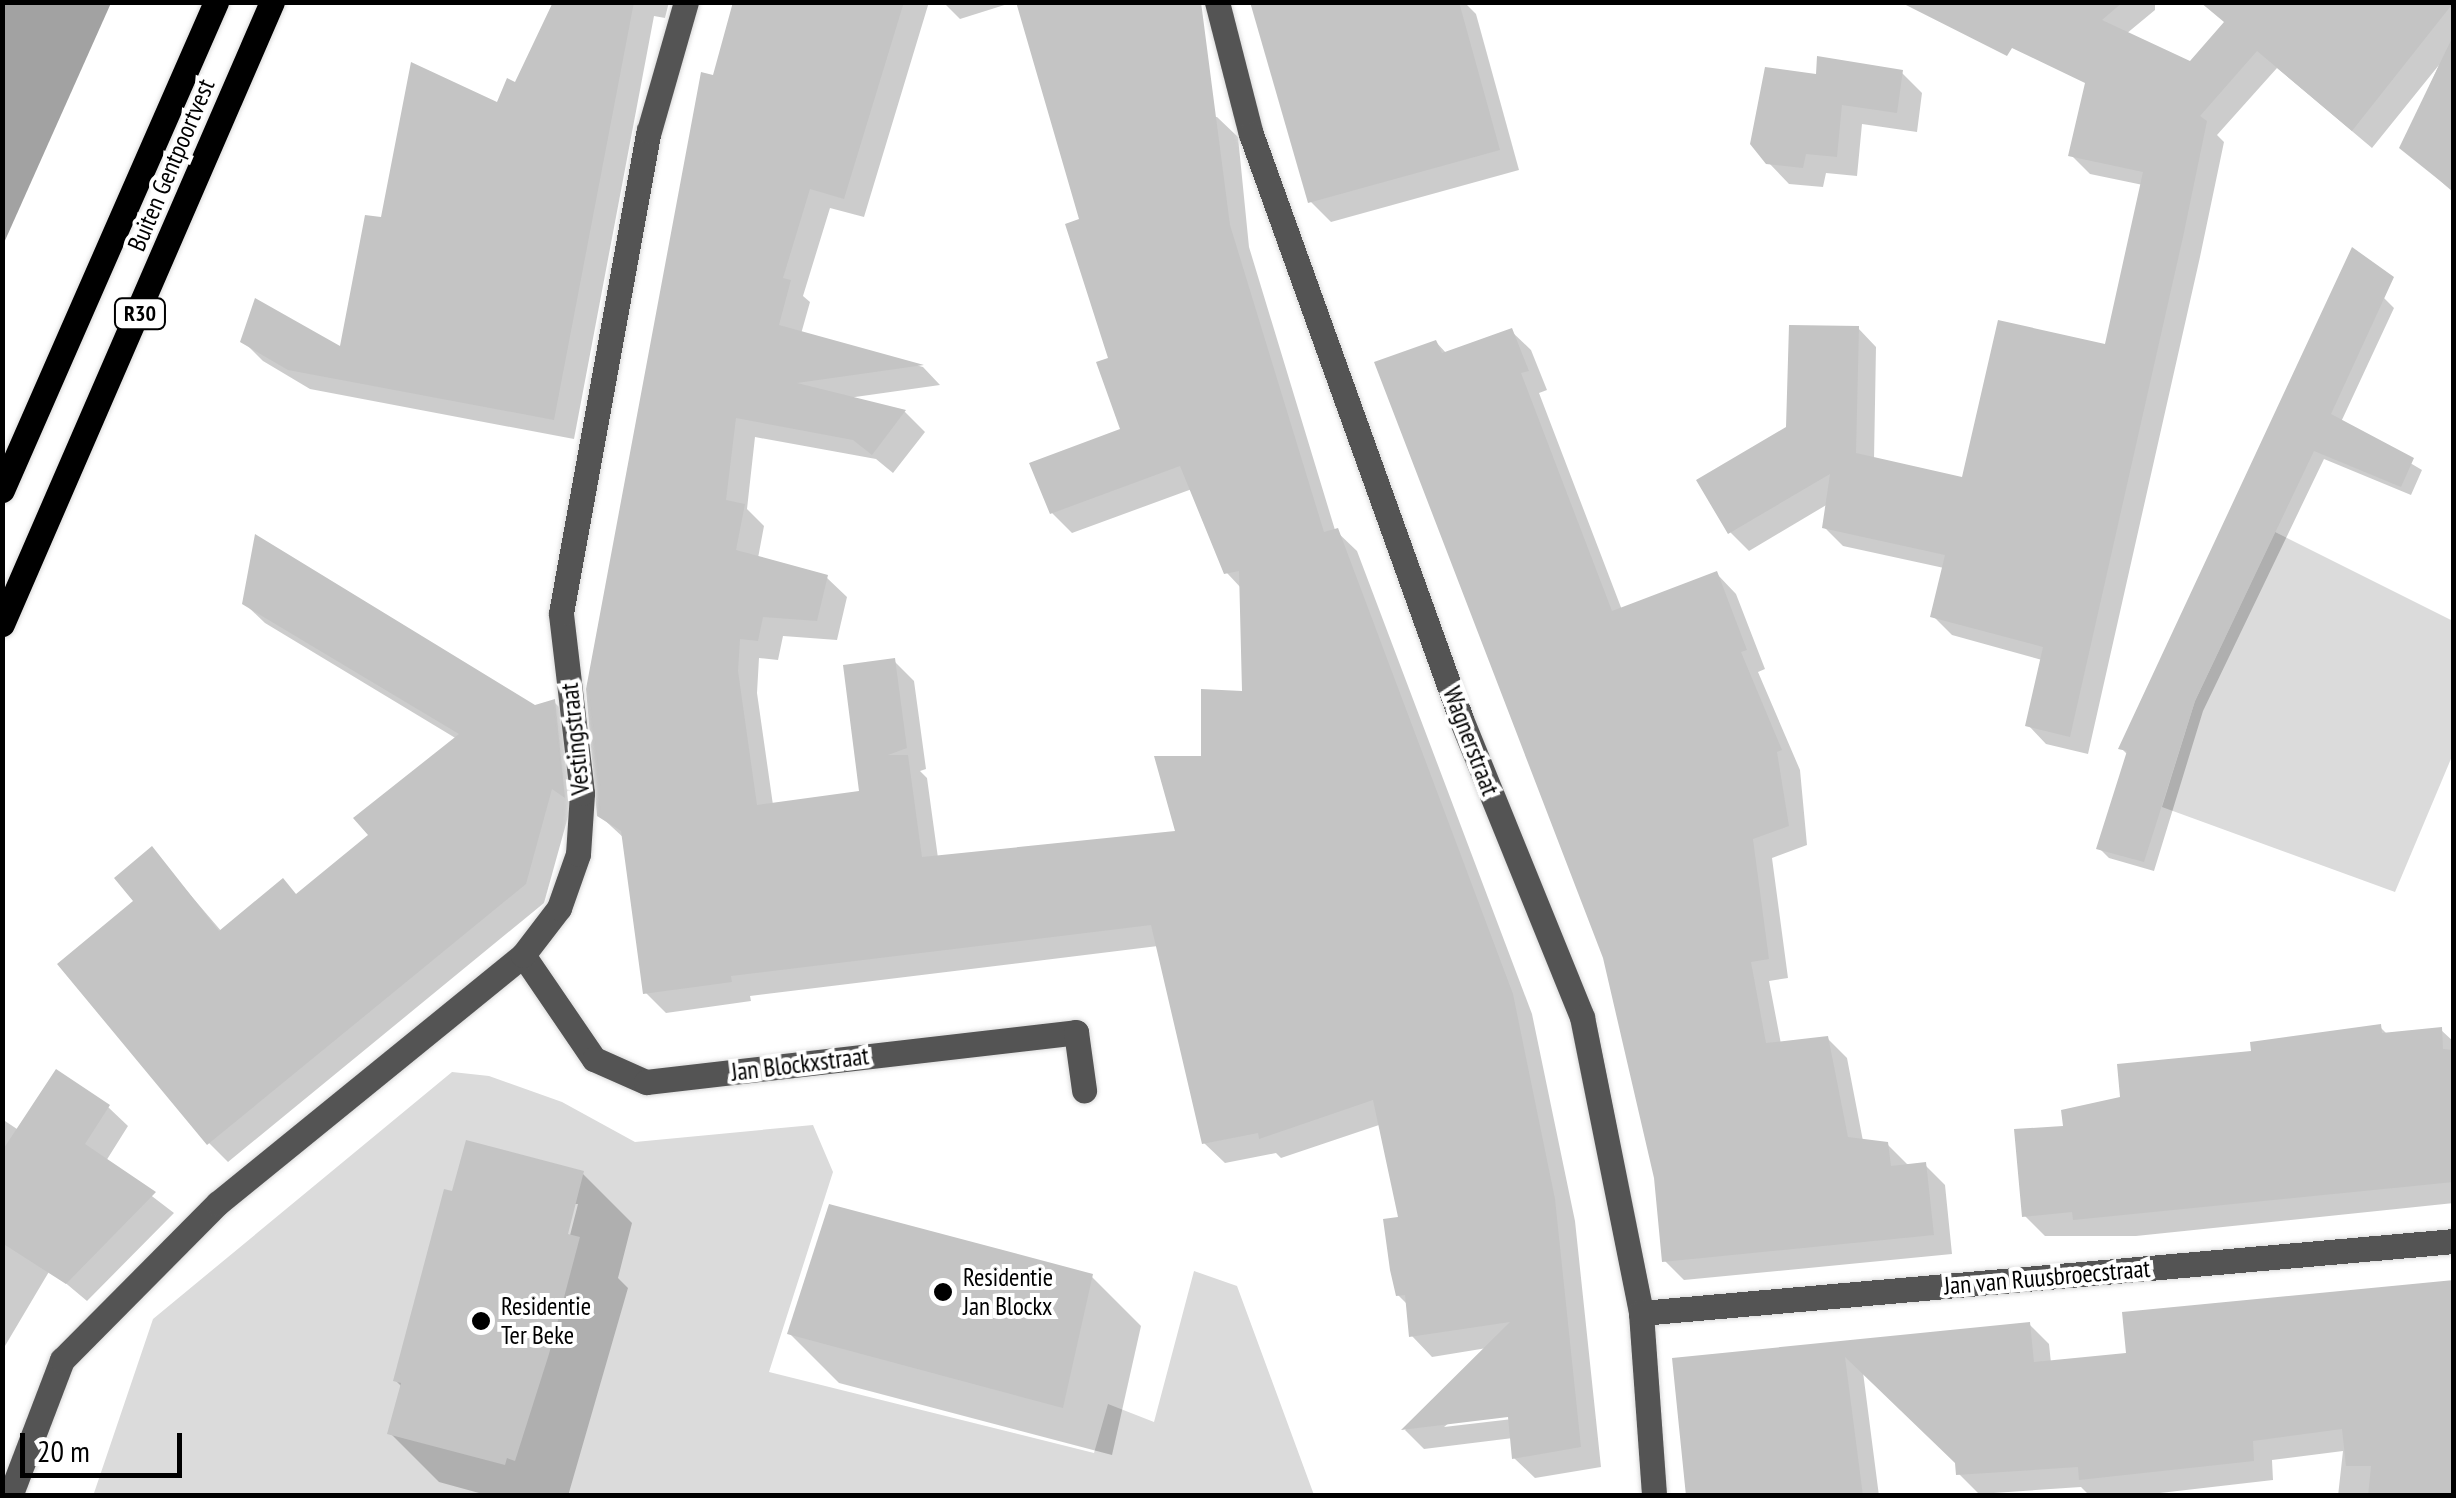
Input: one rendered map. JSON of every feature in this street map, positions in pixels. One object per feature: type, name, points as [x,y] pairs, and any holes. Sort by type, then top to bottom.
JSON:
[{"type":"main road","name":"Buiten Gentpoortvest","points":[[2,490],[216,2]]},
{"type":"main road","name":"Buiten Gentpoortvest","points":[[2,624],[272,2]]},
{"type":"street","name":"Vestingstraat","points":[[10,1496],[62,1360],[218,1203],[523,955],[559,908],[578,854],[582,793],[561,613],[649,131],[686,2]]},
{"type":"street","name":"Wagnerstraat","points":[[1216,2],[1250,134],[1434,644],[1582,1017],[1641,1313],[1654,1496]]},
{"type":"street","name":"Jan Blockxstraat","points":[[523,955],[594,1059],[646,1082],[1076,1032],[1084,1090]]},
{"type":"street","name":"Jan van Ruusbroecstraat","points":[[1641,1313],[2454,1241]]},
{"type":"shaded area","points":[[2,3],[111,3],[3,245]]},
{"type":"shaded area","points":[[2275,532],[2453,621],[2453,754],[2395,892],[2162,807],[2195,701]]},
{"type":"shaded area","points":[[452,1072],[489,1076],[562,1102],[635,1142],[813,1125],[833,1172],[769,1372],[1094,1453],[1108,1404],[1154,1422],[1194,1271],[1237,1286],[1314,1495],[93,1496],[153,1319]]},
{"type":"building","points":[[553,2],[634,2],[554,420],[288,370],[240,342],[255,298],[340,346],[365,215],[381,217],[411,62],[497,102],[507,78],[515,82]]},
{"type":"building","points":[[733,2],[904,2],[844,199],[810,189],[783,278],[791,280],[779,325],[924,365],[797,383],[906,410],[872,455],[853,440],[736,418],[726,500],[745,504],[736,550],[828,575],[817,621],[763,617],[758,641],[740,639],[738,671],[757,805],[859,791],[843,665],[895,658],[907,748],[888,755],[908,755],[922,857],[1175,831],[1154,756],[1201,756],[1201,689],[1242,691],[1239,571],[1224,574],[1180,466],[1050,514],[1029,463],[1120,429],[1096,362],[1108,358],[1065,224],[1079,219],[1016,2],[1201,2],[1230,225],[1324,532],[1338,528],[1513,994],[1555,1199],[1581,1447],[1512,1459],[1508,1417],[1401,1430],[1510,1322],[1409,1337],[1405,1295],[1396,1296],[1390,1270],[1383,1219],[1398,1217],[1373,1100],[1259,1139],[1258,1133],[1202,1144],[1151,925],[731,976],[732,982],[643,994],[621,831],[597,816],[586,689],[701,72],[713,75]]},
{"type":"building","points":[[1250,2],[1459,2],[1500,150],[1308,203]]},
{"type":"building","points":[[1900,2],[2123,2],[2102,20],[2190,61],[2224,22],[2200,2],[2454,2],[2352,131],[2257,51],[2200,116],[2207,121],[2183,237],[2070,737],[2025,726],[2043,647],[1930,617],[1945,555],[1822,528],[1830,474],[1728,534],[1696,480],[1786,427],[1789,325],[1859,326],[1856,453],[1962,477],[1998,320],[2105,344],[2143,172],[2068,156],[2085,83],[2012,48],[2007,56]]},
{"type":"building","points":[[2454,34],[2454,192],[2399,148]]},
{"type":"building","points":[[1817,56],[1903,70],[1897,113],[1842,105],[1837,157],[1806,154],[1803,168],[1766,164],[1750,144],[1765,67],[1816,74]]},
{"type":"building","points":[[2352,247],[2394,277],[2331,414],[2414,458],[2401,487],[2314,451],[2195,701],[2144,862],[2096,849],[2127,751],[2118,749]]},
{"type":"building","points":[[1512,328],[1529,371],[1521,373],[1612,611],[1717,571],[1747,650],[1741,652],[1782,750],[1777,752],[1789,826],[1753,839],[1769,959],[1751,962],[1766,1043],[1828,1036],[1848,1137],[1888,1142],[1891,1166],[1926,1162],[1934,1235],[1662,1262],[1654,1178],[1603,958],[1374,362],[1436,340],[1442,353]]},
{"type":"building","points":[[255,534],[535,705],[555,699],[565,798],[552,789],[526,884],[207,1145],[57,964],[133,901],[114,878],[152,846],[219,931],[283,878],[296,894],[368,835],[353,818],[459,734],[242,604]]},
{"type":"building","points":[[2381,1024],[2382,1033],[2442,1027],[2443,1049],[2454,1050],[2454,1182],[2073,1220],[2072,1212],[2022,1217],[2014,1129],[2063,1126],[2061,1110],[2120,1097],[2117,1064],[2251,1051],[2250,1042]]},
{"type":"building","points":[[56,1069],[110,1105],[85,1144],[156,1192],[66,1284],[2,1243],[2,1151]]},
{"type":"building","name":"Residentie Ter Beke","points":[[466,1140],[584,1171],[568,1234],[580,1237],[549,1354],[515,1461],[507,1458],[505,1465],[387,1434],[401,1383],[393,1381],[444,1189],[452,1191]]},
{"type":"building","name":"Residentie Jan Blockx","points":[[829,1204],[1093,1274],[1063,1408],[787,1334]]},
{"type":"building","points":[[2454,1280],[2454,1496],[2368,1496],[2371,1466],[2346,1466],[2342,1429],[2253,1441],[2254,1461],[2079,1480],[2078,1467],[1956,1475],[1955,1463],[1845,1357],[1863,1496],[1686,1496],[1672,1358],[2030,1322],[2034,1362],[2126,1353],[2122,1312]]},
{"type":"place","name":"Residentie Jan Blockx","points":[[943,1292]]},
{"type":"place","name":"Residentie Ter Beke","points":[[481,1321]]}]
